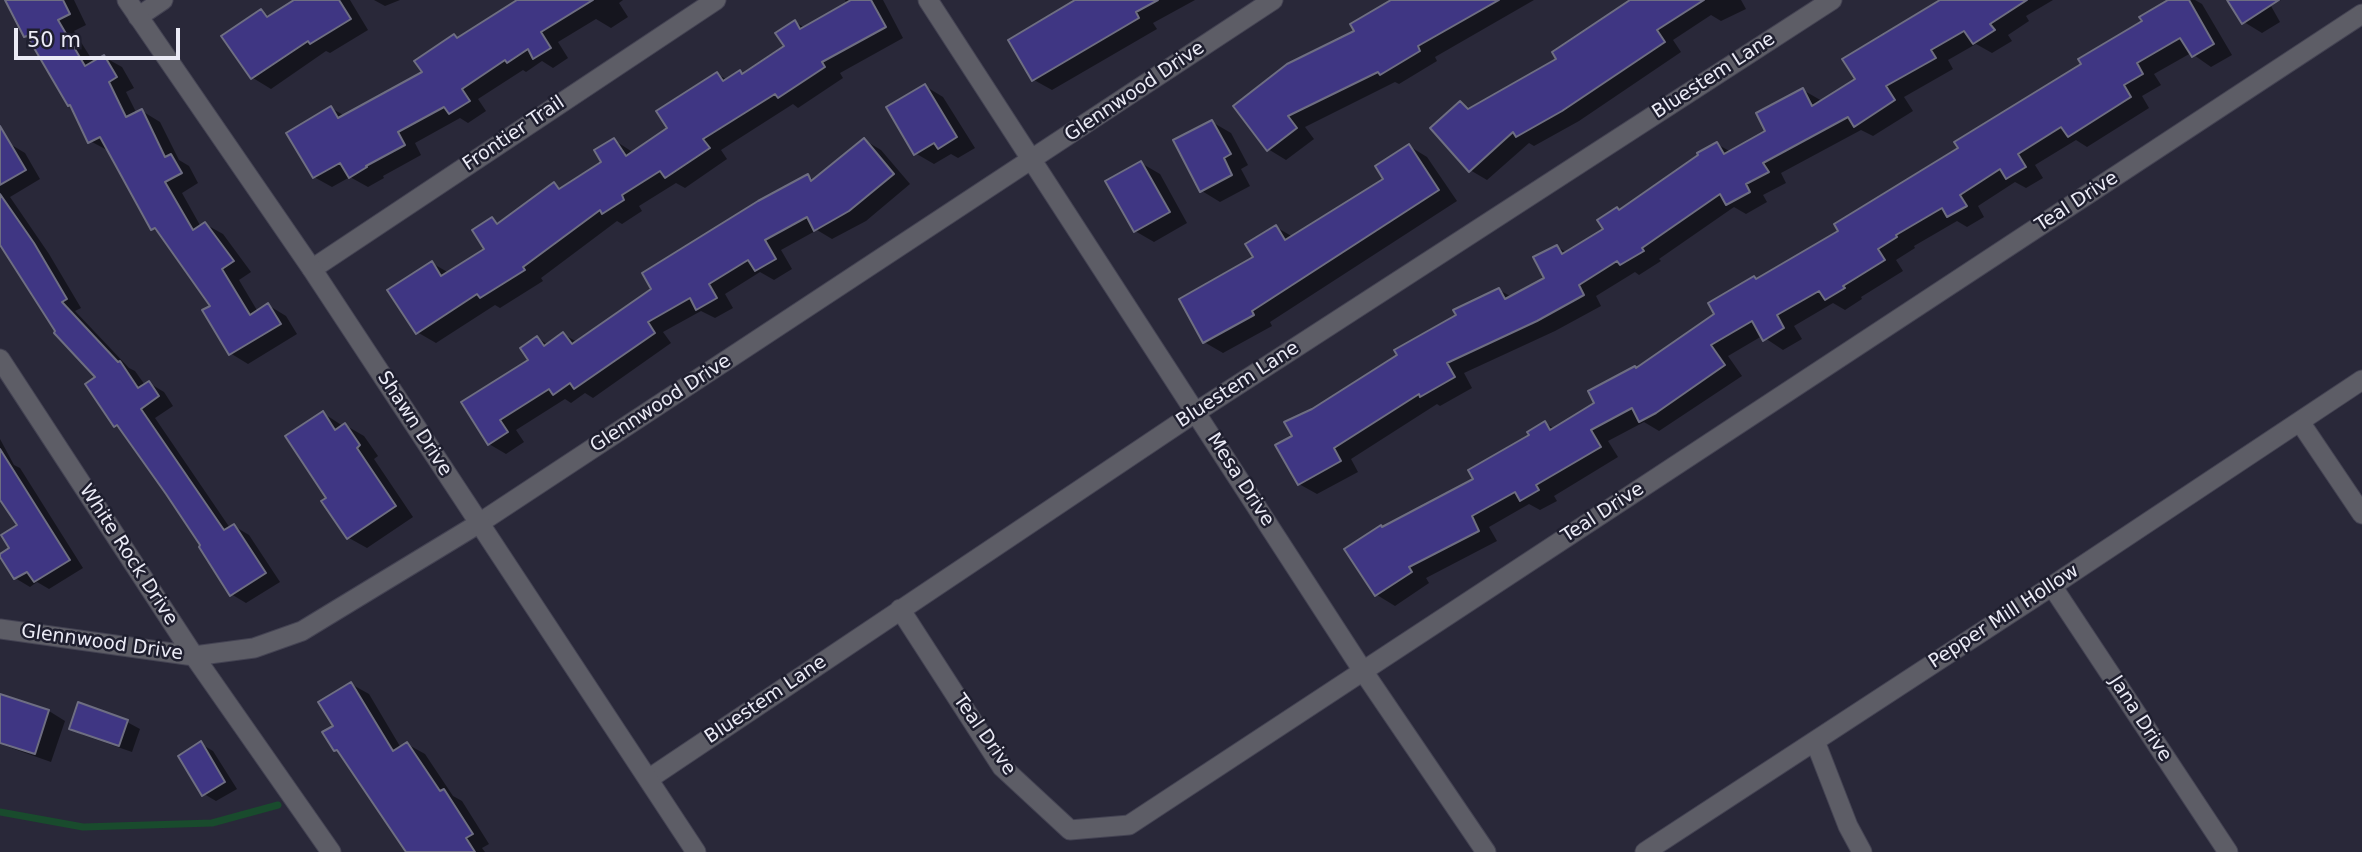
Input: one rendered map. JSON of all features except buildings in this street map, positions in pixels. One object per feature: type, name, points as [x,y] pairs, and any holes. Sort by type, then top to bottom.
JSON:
[{"type":"street","name":"Shawn Drive","points":[[127,0],[312,269],[478,524],[650,778],[696,852]]},
{"type":"street","points":[[138,17],[163,0]]},
{"type":"street","name":"Frontier Trail","points":[[312,269],[716,0]]},
{"type":"street","name":"Mesa Drive","points":[[928,0],[1363,671],[1486,852]]},
{"type":"street","name":"Glennwood Drive","points":[[0,629],[194,656],[254,648],[302,631],[478,524],[1273,0]]},
{"type":"street","name":"Bluestem Lane","points":[[650,778],[1196,412],[1832,0]]},
{"type":"street","name":"Teal Drive","points":[[900,609],[1002,767],[1070,830],[1129,825],[2362,15]]},
{"type":"street","name":"White Rock Drive","points":[[0,359],[194,656],[331,852]]},
{"type":"street","name":"Pepper Mill Hollow","points":[[1645,852],[2362,380]]},
{"type":"street","points":[[2300,422],[2362,514]]},
{"type":"street","name":"Jana Drive","points":[[2052,586],[2228,852]]},
{"type":"street","points":[[1815,741],[1848,826],[1862,852]]},
{"type":"waterway","points":[[0,812],[83,827],[212,823],[278,805]]}]
